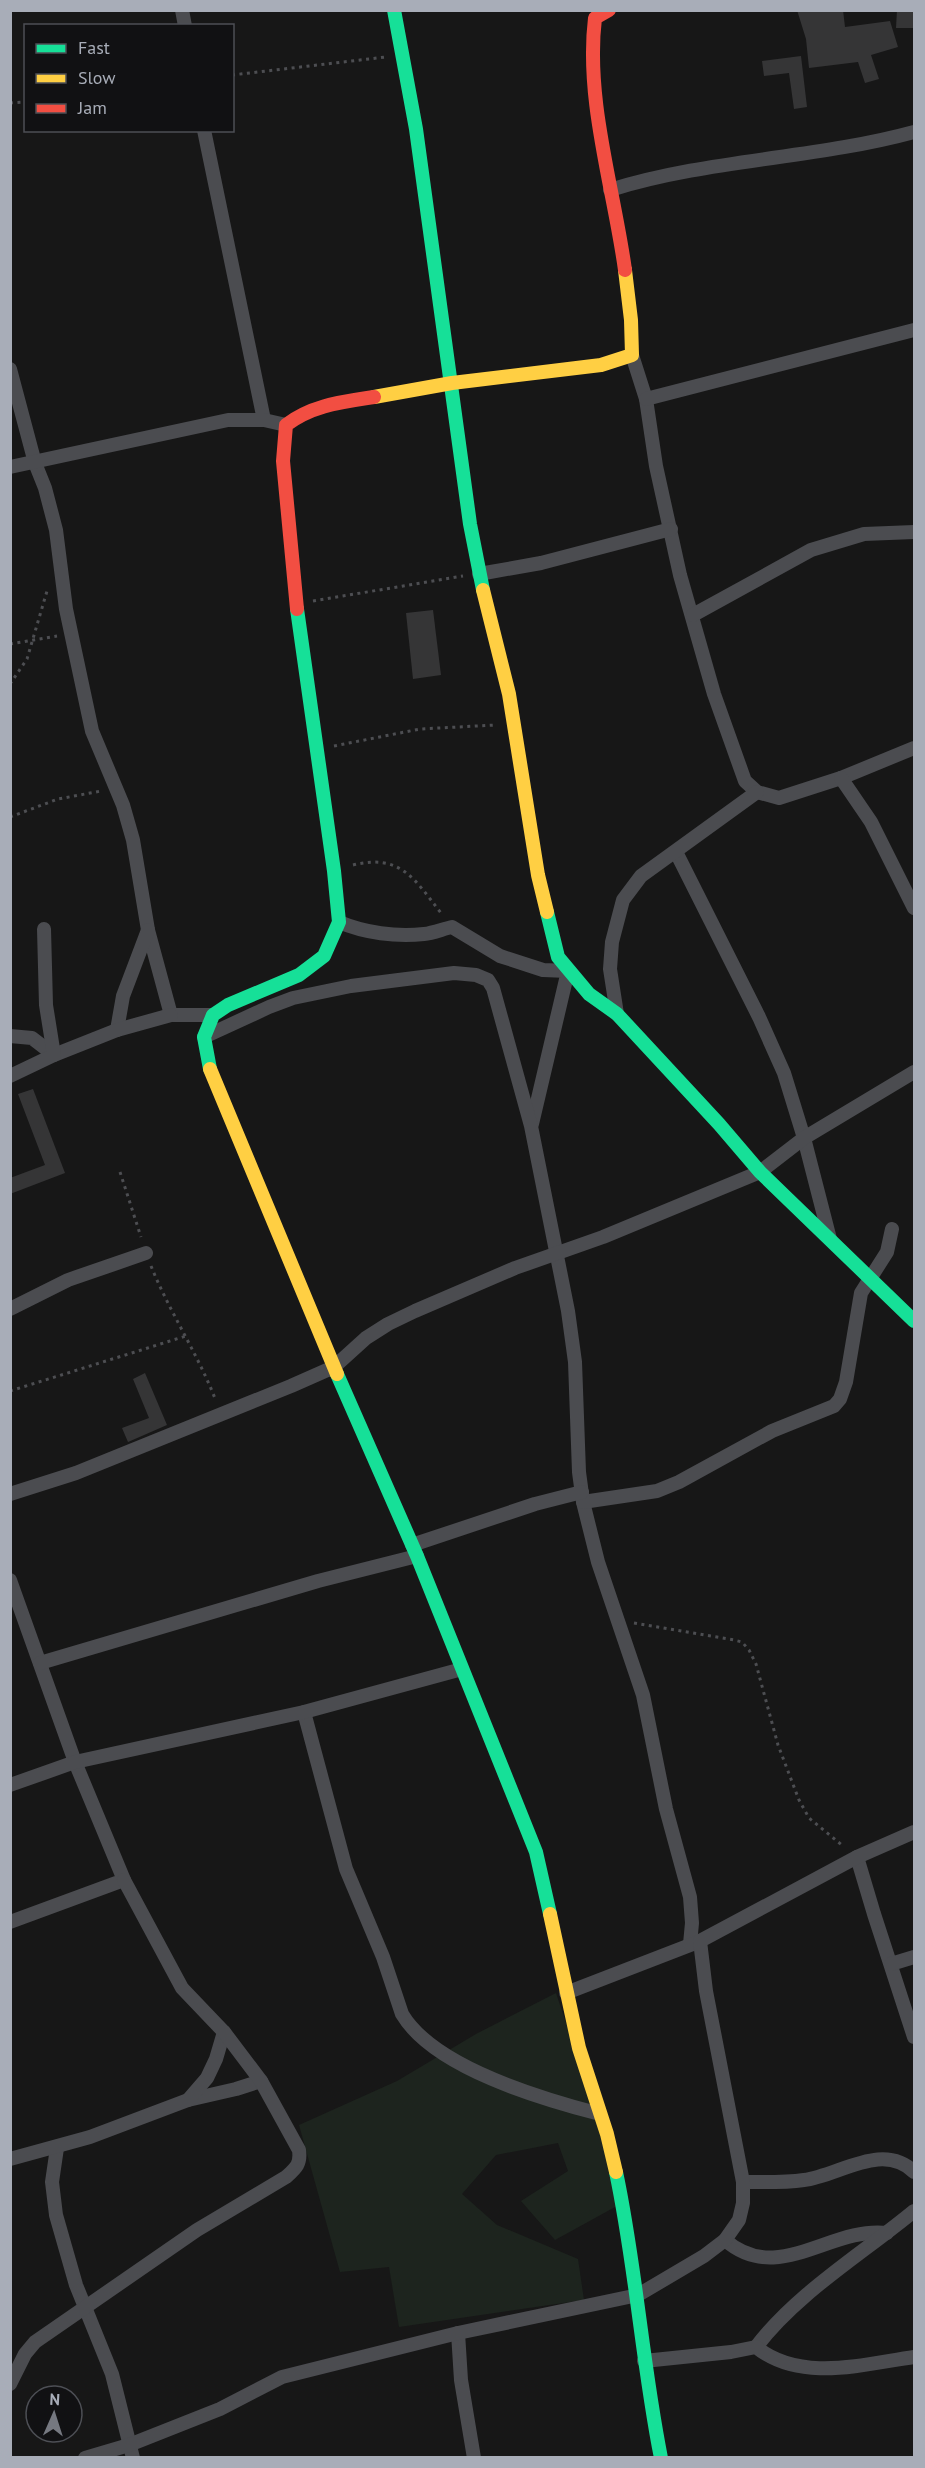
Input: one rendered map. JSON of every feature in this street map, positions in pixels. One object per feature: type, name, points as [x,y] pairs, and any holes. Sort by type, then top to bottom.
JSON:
[{"type":"street","points":[[394,10],[404,56],[452,383],[470,524],[489,620],[502,662],[538,875],[558,957],[589,994],[617,1014],[719,1124],[760,1172],[915,1321]]},
{"type":"street","points":[[609,10],[594,14],[593,53],[610,190],[630,302],[633,331],[632,355],[646,399],[656,466],[680,574],[700,647],[745,781],[757,792],[779,798],[841,778],[915,748]]},
{"type":"street","points":[[204,132],[264,420]]},
{"type":"street","points":[[610,190],[667,175],[886,140],[915,132]]},
{"type":"street","points":[[646,399],[915,330]]},
{"type":"street","points":[[10,467],[194,426],[228,420],[264,420],[286,424],[300,414],[320,406],[452,383],[601,365],[632,355]]},
{"type":"street","points":[[10,369],[56,530],[70,634],[92,731],[117,790],[133,840],[148,930],[171,1015]]},
{"type":"street","points":[[10,1076],[54,1055],[117,1030],[171,1015],[213,1015],[228,1005],[299,975],[324,956],[339,922],[334,871],[296,604],[284,461],[286,424]]},
{"type":"street","points":[[479,574],[541,563],[671,530]]},
{"type":"street","points":[[693,615],[811,550],[864,534],[915,532]]},
{"type":"street","points":[[841,778],[871,822],[915,908]]},
{"type":"street","points":[[617,1014],[610,969],[612,942],[623,900],[641,876],[757,792]]},
{"type":"street","points":[[676,852],[759,1017],[784,1073],[831,1241]]},
{"type":"street","points":[[339,922],[359,931],[382,933],[425,934],[452,927],[500,956],[543,970],[568,971]]},
{"type":"street","points":[[44,929],[45,997],[54,1055]]},
{"type":"street","points":[[117,1030],[123,996],[148,930]]},
{"type":"street","points":[[531,1126],[568,971]]},
{"type":"street","points":[[85,2457],[131,2451],[282,2377],[458,2333],[638,2295],[704,2256],[725,2240],[739,2220],[743,2203],[743,2182],[695,1943],[690,1897],[666,1809],[643,1695],[617,1621],[583,1497],[579,1472],[575,1362],[568,1311],[531,1126],[493,988],[488,980],[476,975],[454,973],[351,986],[293,998],[268,1006],[204,1037]]},
{"type":"street","points":[[213,1015],[204,1037],[209,1066],[225,1108],[274,1219],[334,1367],[415,1550],[536,1852],[548,1899],[566,1993],[583,2061],[607,2136],[627,2232],[638,2295],[644,2361],[661,2457]]},
{"type":"street","points":[[10,1036],[32,1038],[54,1055]]},
{"type":"street","points":[[10,1494],[76,1473],[334,1367],[366,1338],[388,1324],[515,1268],[603,1237],[760,1172],[804,1138],[915,1072]]},
{"type":"street","points":[[40,1663],[415,1550],[535,1503],[657,1491],[679,1482],[772,1431],[834,1406],[840,1399],[846,1382],[861,1293],[887,1252],[892,1229]]},
{"type":"street","points":[[10,1309],[68,1280],[146,1253]]},
{"type":"street","points":[[10,1580],[75,1762],[124,1880],[182,1988],[225,2032],[261,2080],[299,2150],[300,2158],[297,2168],[286,2177],[198,2230],[35,2342],[24,2354],[10,2384]]},
{"type":"street","points":[[10,1785],[75,1762],[304,1712],[462,1669]]},
{"type":"street","points":[[304,1712],[346,1869],[383,1957],[402,2014],[408,2025],[436,2048],[487,2076],[528,2093],[600,2114]]},
{"type":"street","points":[[566,1993],[695,1943],[857,1857],[915,1832]]},
{"type":"street","points":[[857,1857],[915,2037]]},
{"type":"street","points":[[10,1922],[124,1880]]},
{"type":"street","points":[[891,1964],[915,1957]]},
{"type":"street","points":[[188,2100],[207,2078],[225,2032]]},
{"type":"street","points":[[10,2159],[57,2148],[188,2100],[261,2080]]},
{"type":"street","points":[[57,2148],[52,2171],[52,2200],[76,2285],[112,2374],[131,2451]]},
{"type":"street","points":[[743,2182],[806,2180],[868,2160],[888,2160],[911,2168],[915,2172]]},
{"type":"street","points":[[644,2361],[731,2352],[756,2347],[772,2327],[799,2303],[915,2211]]},
{"type":"street","points":[[725,2240],[736,2250],[747,2255],[778,2258],[864,2233],[887,2233]]},
{"type":"street","points":[[458,2333],[461,2380],[474,2457]]},
{"type":"street","points":[[756,2347],[765,2354],[807,2368],[915,2357]]},
{"type":"path","points":[[234,75],[354,59],[404,56]]},
{"type":"path","points":[[10,684],[27,659],[48,589],[61,568]]},
{"type":"path","points":[[296,604],[479,574]]},
{"type":"path","points":[[10,645],[70,634]]},
{"type":"path","points":[[317,748],[420,729],[513,723]]},
{"type":"path","points":[[10,817],[77,794],[117,790]]},
{"type":"path","points":[[334,871],[362,862],[386,862],[421,885],[452,927]]},
{"type":"path","points":[[120,1172],[146,1253],[159,1285],[201,1363],[222,1413]]},
{"type":"path","points":[[10,1391],[186,1336]]},
{"type":"path","points":[[617,1621],[718,1636],[742,1642],[756,1664],[778,1746],[799,1800],[809,1818],[857,1857]]},
{"type":"shaded area","points":[[556,1993],[626,2201],[555,2240],[521,2201],[568,2171],[558,2143],[496,2155],[462,2194],[497,2225],[578,2259],[584,2300],[399,2327],[389,2267],[340,2272],[299,2125],[397,2081],[476,2034]]},
{"type":"building","points":[[797,10],[843,10],[845,27],[890,21],[898,47],[871,55],[879,79],[865,83],[858,62],[809,68],[806,39]]},
{"type":"building","points":[[897,10],[915,10],[915,28],[896,28]]},
{"type":"building","points":[[801,56],[807,107],[794,109],[789,73],[764,76],[762,61]]},
{"type":"building","points":[[433,610],[441,675],[413,679],[406,613]]},
{"type":"building","points":[[33,1089],[65,1173],[10,1194],[10,1178],[45,1165],[18,1094]]},
{"type":"building","points":[[145,1373],[167,1425],[128,1442],[122,1428],[149,1418],[133,1379]]},
{"type":"traffic: fast","points":[[394,10],[416,129],[470,524],[483,590]]},
{"type":"traffic: fast","points":[[210,1069],[204,1037],[213,1015],[228,1005],[299,975],[324,956],[339,922],[334,871],[297,609]]},
{"type":"traffic: fast","points":[[547,912],[558,957],[589,994],[617,1014],[719,1124],[760,1172],[914,1321]]},
{"type":"traffic: fast","points":[[337,1374],[417,1556],[536,1852],[550,1914]]},
{"type":"traffic: fast","points":[[616,2172],[629,2243],[661,2458]]},
{"type":"traffic: slow","points":[[374,397],[452,383],[601,365],[632,355],[631,320],[625,270]]},
{"type":"traffic: slow","points":[[483,590],[509,694],[538,875],[547,912]]},
{"type":"traffic: slow","points":[[210,1069],[337,1374]]},
{"type":"traffic: slow","points":[[550,1914],[579,2048],[607,2134],[616,2172]]},
{"type":"traffic: jam","points":[[609,10],[595,18],[594,81],[602,144],[625,270]]},
{"type":"traffic: jam","points":[[297,609],[283,461],[286,425],[317,409],[374,397]]}]
